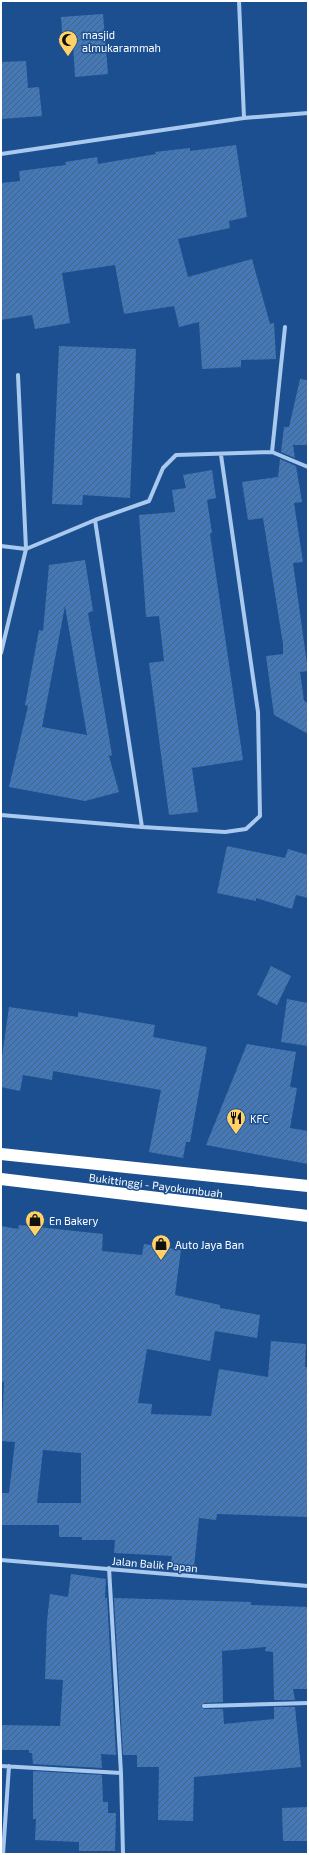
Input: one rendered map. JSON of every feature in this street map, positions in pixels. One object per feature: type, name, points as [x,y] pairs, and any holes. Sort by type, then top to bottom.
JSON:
[{"type":"highway","name":"Bukittinggi - Payokumbuah","points":[[1,1154],[308,1186]]},
{"type":"highway","name":"Bukittinggi - Payokumbuah","points":[[1,1179],[308,1216]]},
{"type":"street","points":[[239,1],[244,118]]},
{"type":"street","points":[[1,154],[244,118],[308,113]]},
{"type":"street","points":[[272,452],[285,326]]},
{"type":"street","points":[[1,653],[26,549],[18,375]]},
{"type":"street","points":[[1,546],[26,549],[95,520],[149,501],[163,468],[176,455],[221,455],[272,452],[308,467]]},
{"type":"street","points":[[1,815],[142,827],[235,832],[246,829],[260,816],[258,712],[221,455]]},
{"type":"street","points":[[95,520],[142,827]]},
{"type":"street","name":"Jalan Balik Papan","points":[[1,1560],[308,1586]]},
{"type":"street","points":[[109,1568],[121,1773],[123,1854]]},
{"type":"street","points":[[204,1706],[308,1703]]},
{"type":"street","points":[[1,1766],[121,1773]]},
{"type":"street","points":[[3,1854],[9,1766]]},
{"type":"building","points":[[103,14],[108,74],[75,77],[73,45],[63,46],[61,17]]},
{"type":"building","points":[[26,61],[28,88],[39,87],[42,116],[1,119],[1,62]]},
{"type":"building","points":[[236,145],[247,217],[229,221],[230,228],[178,239],[188,277],[252,259],[270,324],[274,323],[276,359],[241,360],[241,367],[202,369],[199,322],[179,327],[174,306],[124,314],[115,265],[62,273],[70,323],[35,329],[32,315],[1,320],[1,183],[20,181],[19,171],[66,165],[65,162],[97,157],[98,164],[156,154],[155,152],[190,148],[190,151]]},
{"type":"building","points":[[59,346],[136,349],[130,498],[83,495],[82,505],[52,504]]},
{"type":"building","points":[[300,379],[308,380],[308,445],[293,445],[295,458],[281,452],[284,427],[289,427]]},
{"type":"building","points":[[280,459],[296,466],[302,502],[294,503],[303,562],[293,563],[308,671],[300,672],[304,701],[308,703],[308,734],[274,715],[266,656],[283,654],[283,644],[263,518],[248,520],[242,482],[278,477]]},
{"type":"building","points":[[212,470],[216,498],[207,500],[212,533],[210,534],[243,760],[192,768],[198,812],[169,815],[149,663],[164,661],[159,616],[146,617],[139,515],[175,512],[172,490],[186,488],[183,475]]},
{"type":"building","points":[[85,560],[93,611],[88,613],[112,755],[109,756],[119,792],[85,801],[9,787],[28,706],[25,705],[39,630],[43,631],[49,565]],"holes":[[[65,606],[87,735],[42,727]]]},
{"type":"building","points":[[227,846],[285,858],[288,849],[308,855],[308,898],[296,895],[292,909],[256,898],[256,901],[217,893]]},
{"type":"building","points":[[271,966],[291,976],[277,1005],[257,995]]},
{"type":"building","points":[[287,999],[308,1003],[308,1046],[281,1042]]},
{"type":"building","points":[[9,1007],[78,1017],[78,1012],[155,1025],[153,1037],[207,1047],[190,1142],[186,1142],[183,1158],[149,1152],[161,1090],[53,1071],[52,1080],[23,1075],[20,1091],[1,1087],[1,1064]]},
{"type":"building","points":[[247,1044],[296,1052],[290,1087],[297,1088],[290,1128],[308,1131],[308,1164],[206,1145]]},
{"type":"building","points":[[19,1225],[103,1234],[102,1251],[142,1255],[144,1244],[181,1250],[175,1295],[220,1305],[220,1308],[260,1315],[257,1338],[215,1331],[210,1361],[147,1349],[138,1403],[152,1404],[151,1414],[211,1416],[219,1369],[268,1377],[271,1341],[306,1344],[305,1367],[308,1367],[308,1517],[217,1514],[216,1520],[199,1518],[194,1567],[171,1564],[172,1556],[114,1553],[115,1540],[82,1540],[82,1537],[59,1537],[59,1525],[1,1525],[1,1493],[9,1493],[15,1442],[1,1441],[4,1382],[1,1381],[1,1226],[18,1229]],"holes":[[[43,1450],[81,1453],[81,1503],[37,1503]]]},
{"type":"building","points":[[71,1574],[106,1579],[105,1598],[107,1598],[116,1755],[101,1754],[102,1768],[33,1764],[32,1753],[29,1753],[29,1750],[1,1750],[1,1725],[60,1726],[63,1680],[45,1679],[47,1621],[50,1594],[68,1597]]},
{"type":"building","points":[[114,1598],[251,1602],[251,1605],[308,1607],[308,1689],[293,1689],[295,1700],[274,1700],[273,1652],[265,1651],[266,1647],[222,1651],[223,1702],[204,1703],[201,1706],[204,1709],[223,1709],[224,1724],[274,1719],[274,1707],[295,1707],[301,1767],[194,1777],[193,1821],[158,1820],[159,1767],[137,1767],[137,1755],[123,1755]]},
{"type":"building","points":[[33,1771],[102,1775],[103,1802],[108,1802],[108,1813],[116,1813],[115,1851],[79,1851],[79,1842],[35,1840],[36,1819],[33,1819]]},
{"type":"building","points":[[308,1807],[308,1841],[283,1841],[282,1808]]},
{"type":"place","name":"masjid almukarammah","points":[[68,57]]},
{"type":"place","name":"KFC","points":[[236,1135]]},
{"type":"place","name":"En Bakery","points":[[35,1237]]},
{"type":"place","name":"Auto Jaya Ban","points":[[161,1261]]}]
